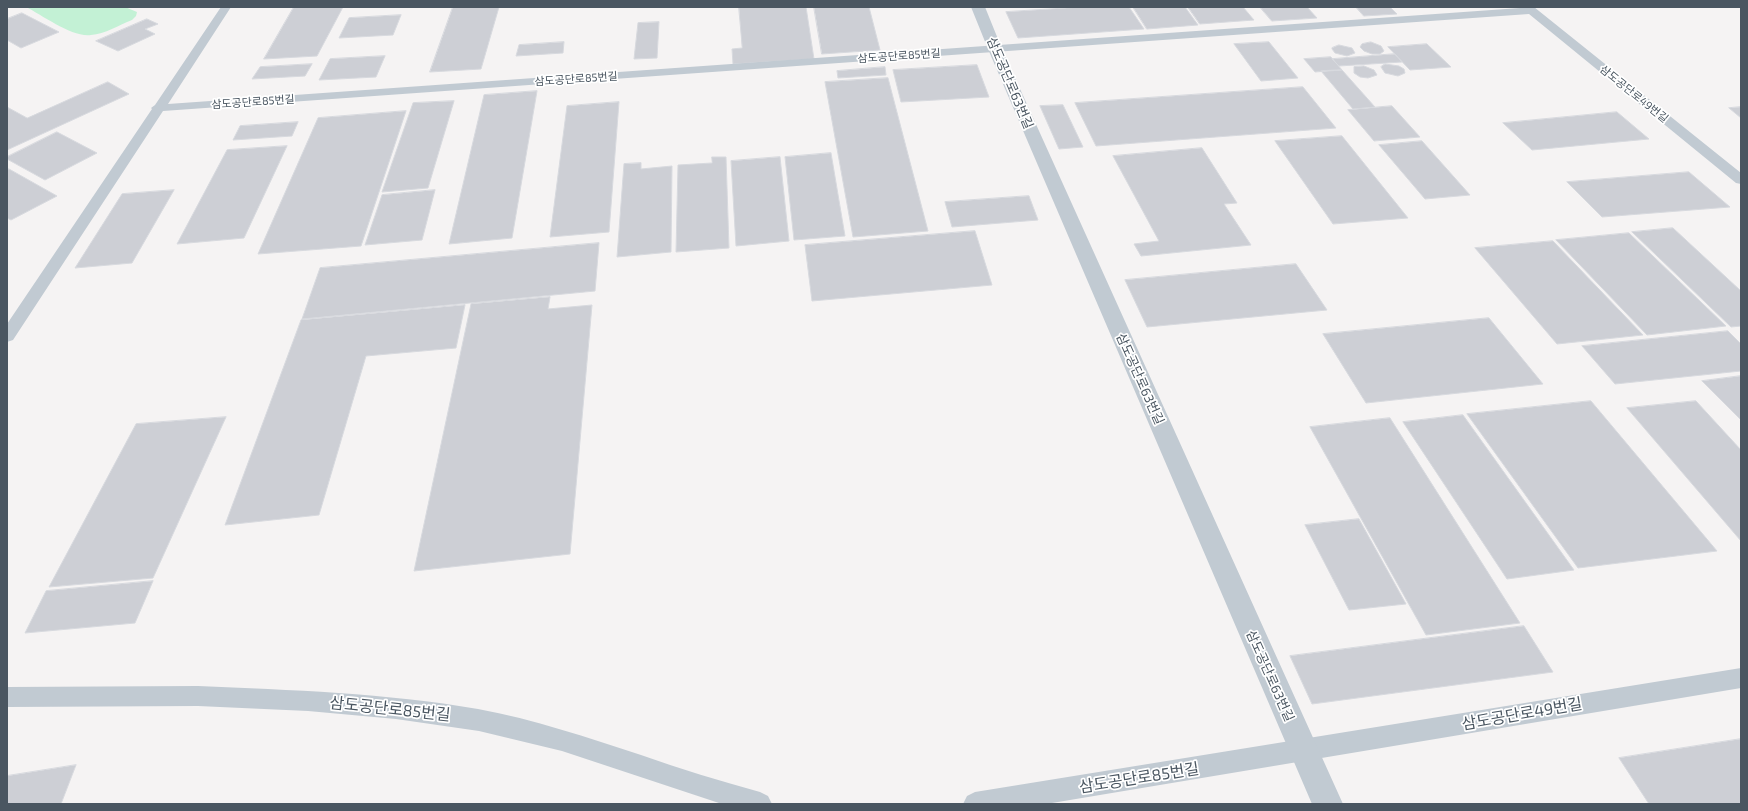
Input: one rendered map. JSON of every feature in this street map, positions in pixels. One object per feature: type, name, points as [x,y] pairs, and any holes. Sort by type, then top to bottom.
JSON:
[{"type":"street","name":"삼도공단로63번길","points":[[978,7],[995,50],[1303,751],[1328,804]]},
{"type":"lane","points":[[7,336],[157,108],[226,7]]},
{"type":"lane","name":"삼도공단로85번길","points":[[157,108],[995,50],[1529,9]]},
{"type":"lane","name":"삼도공단로49번길","points":[[1529,9],[1741,180]]},
{"type":"lane","name":"삼도공단로49번길","points":[[1303,751],[1741,678]]},
{"type":"lane","name":"삼도공단로85번길","points":[[7,697],[198,696],[308,701],[396,709],[479,720],[562,740],[687,782],[760,804]]},
{"type":"lane","name":"삼도공단로85번길","points":[[975,804],[1303,751]]},
{"type":"green space","points":[[26,7],[125,7],[137,12],[136,16],[132,20],[112,29],[101,33],[84,35],[67,30]]},
{"type":"building","points":[[294,7],[343,7],[317,56],[264,59]]},
{"type":"building","points":[[453,7],[499,7],[481,69],[430,72]]},
{"type":"building","points":[[739,7],[806,7],[814,59],[733,64],[732,49],[742,48]]},
{"type":"building","points":[[814,7],[869,7],[880,50],[822,54]]},
{"type":"building","points":[[1082,7],[1129,7],[1144,29],[1018,38],[1006,12]]},
{"type":"building","points":[[1133,7],[1185,7],[1198,25],[1147,29]]},
{"type":"building","points":[[1188,7],[1243,7],[1254,20],[1200,24]]},
{"type":"building","points":[[1260,7],[1307,7],[1317,18],[1272,21]]},
{"type":"building","points":[[1356,7],[1390,7],[1397,14],[1364,16]]},
{"type":"building","points":[[22,13],[59,32],[21,48],[7,40],[7,19]]},
{"type":"building","points":[[401,15],[393,35],[339,38],[349,18]]},
{"type":"building","points":[[147,19],[158,24],[145,29],[155,34],[118,51],[96,41]]},
{"type":"building","points":[[659,22],[657,58],[634,59],[638,23]]},
{"type":"building","points":[[564,42],[563,53],[516,56],[519,45]]},
{"type":"building","points":[[1269,42],[1298,78],[1261,81],[1234,44]]},
{"type":"building","points":[[1371,42],[1381,46],[1384,51],[1380,54],[1372,54],[1364,51],[1360,47],[1362,44]]},
{"type":"building","points":[[1427,44],[1451,67],[1410,70],[1388,47]]},
{"type":"building","points":[[1339,45],[1352,48],[1355,53],[1347,56],[1335,53],[1332,48]]},
{"type":"building","points":[[1395,54],[1402,62],[1339,66],[1332,59]]},
{"type":"building","points":[[385,56],[376,77],[319,80],[330,59]]},
{"type":"building","points":[[1331,57],[1342,70],[1315,72],[1304,59]]},
{"type":"building","points":[[312,64],[305,76],[252,79],[260,67]]},
{"type":"building","points":[[1385,64],[1399,66],[1404,69],[1405,73],[1398,76],[1385,73],[1381,67]]},
{"type":"building","points":[[977,65],[989,97],[901,102],[893,70]]},
{"type":"building","points":[[1364,66],[1374,70],[1377,75],[1368,78],[1360,77],[1354,73],[1354,67]]},
{"type":"building","points":[[885,67],[886,75],[838,78],[837,71]]},
{"type":"building","points":[[1342,70],[1375,107],[1353,109],[1321,71]]},
{"type":"building","points":[[888,78],[928,231],[853,237],[825,82]]},
{"type":"building","points":[[108,82],[129,94],[7,150],[7,107],[27,118]]},
{"type":"building","points":[[1303,87],[1336,128],[1096,146],[1075,103]]},
{"type":"building","points":[[537,91],[512,238],[449,244],[484,95]]},
{"type":"building","points":[[454,101],[428,188],[382,192],[413,103]]},
{"type":"building","points":[[619,102],[609,232],[550,237],[567,106]]},
{"type":"building","points":[[1063,105],[1083,147],[1059,149],[1040,106]]},
{"type":"building","points":[[1392,106],[1420,137],[1374,141],[1348,110]]},
{"type":"building","points":[[1741,107],[1741,118],[1729,108]]},
{"type":"building","points":[[406,111],[361,246],[258,254],[318,118]]},
{"type":"building","points":[[1617,112],[1649,139],[1532,150],[1503,123]]},
{"type":"building","points":[[298,122],[292,136],[233,140],[240,126]]},
{"type":"building","points":[[57,132],[97,153],[45,180],[7,159],[7,157]]},
{"type":"building","points":[[1342,136],[1408,218],[1333,224],[1275,141]]},
{"type":"building","points":[[1422,141],[1470,195],[1425,199],[1379,145]]},
{"type":"building","points":[[287,146],[244,238],[177,244],[227,150]]},
{"type":"building","points":[[1202,148],[1237,203],[1224,204],[1251,245],[1141,256],[1134,244],[1159,241],[1113,156]]},
{"type":"building","points":[[831,153],[845,236],[794,240],[785,157]]},
{"type":"building","points":[[712,157],[726,157],[729,248],[676,252],[678,165],[712,163]]},
{"type":"building","points":[[780,157],[789,241],[736,246],[731,161]]},
{"type":"building","points":[[641,163],[641,169],[672,166],[671,252],[617,257],[624,164]]},
{"type":"building","points":[[9,169],[57,196],[11,220],[7,218],[7,170]]},
{"type":"building","points":[[1689,172],[1730,207],[1602,217],[1567,182]]},
{"type":"building","points":[[174,190],[132,263],[75,268],[122,194]]},
{"type":"building","points":[[435,190],[422,240],[365,245],[382,195]]},
{"type":"building","points":[[1029,196],[1038,220],[952,227],[945,202]]},
{"type":"building","points":[[1673,228],[1741,291],[1741,326],[1731,327],[1632,232]]},
{"type":"building","points":[[975,231],[992,285],[812,301],[805,245]]},
{"type":"building","points":[[1629,233],[1726,326],[1647,335],[1556,240]]},
{"type":"building","points":[[1553,241],[1643,335],[1557,344],[1475,248]]},
{"type":"building","points":[[599,243],[595,291],[302,319],[320,268]]},
{"type":"building","points":[[1296,264],[1327,310],[1147,327],[1125,280]]},
{"type":"building","points":[[550,297],[548,309],[592,305],[570,554],[414,571],[471,304]]},
{"type":"building","points":[[465,305],[456,348],[366,356],[319,515],[225,525],[301,320]]},
{"type":"building","points":[[1489,318],[1543,384],[1366,403],[1323,334]]},
{"type":"building","points":[[1728,331],[1741,344],[1741,371],[1615,384],[1582,346]]},
{"type":"building","points":[[1741,376],[1741,420],[1702,381]]},
{"type":"building","points":[[1591,401],[1717,551],[1578,568],[1467,414]]},
{"type":"building","points":[[1696,401],[1741,450],[1741,541],[1627,408]]},
{"type":"building","points":[[1463,415],[1574,570],[1507,579],[1403,422]]},
{"type":"building","points":[[226,417],[153,578],[49,587],[136,424]]},
{"type":"building","points":[[1390,418],[1520,623],[1426,635],[1310,427]]},
{"type":"building","points":[[1359,519],[1406,604],[1349,610],[1305,525]]},
{"type":"building","points":[[153,581],[135,623],[25,633],[46,591]]},
{"type":"building","points":[[1524,626],[1553,672],[1312,704],[1290,656]]},
{"type":"building","points":[[1741,739],[1741,804],[1649,804],[1619,758]]},
{"type":"building","points":[[76,765],[61,804],[7,804],[7,776]]}]
